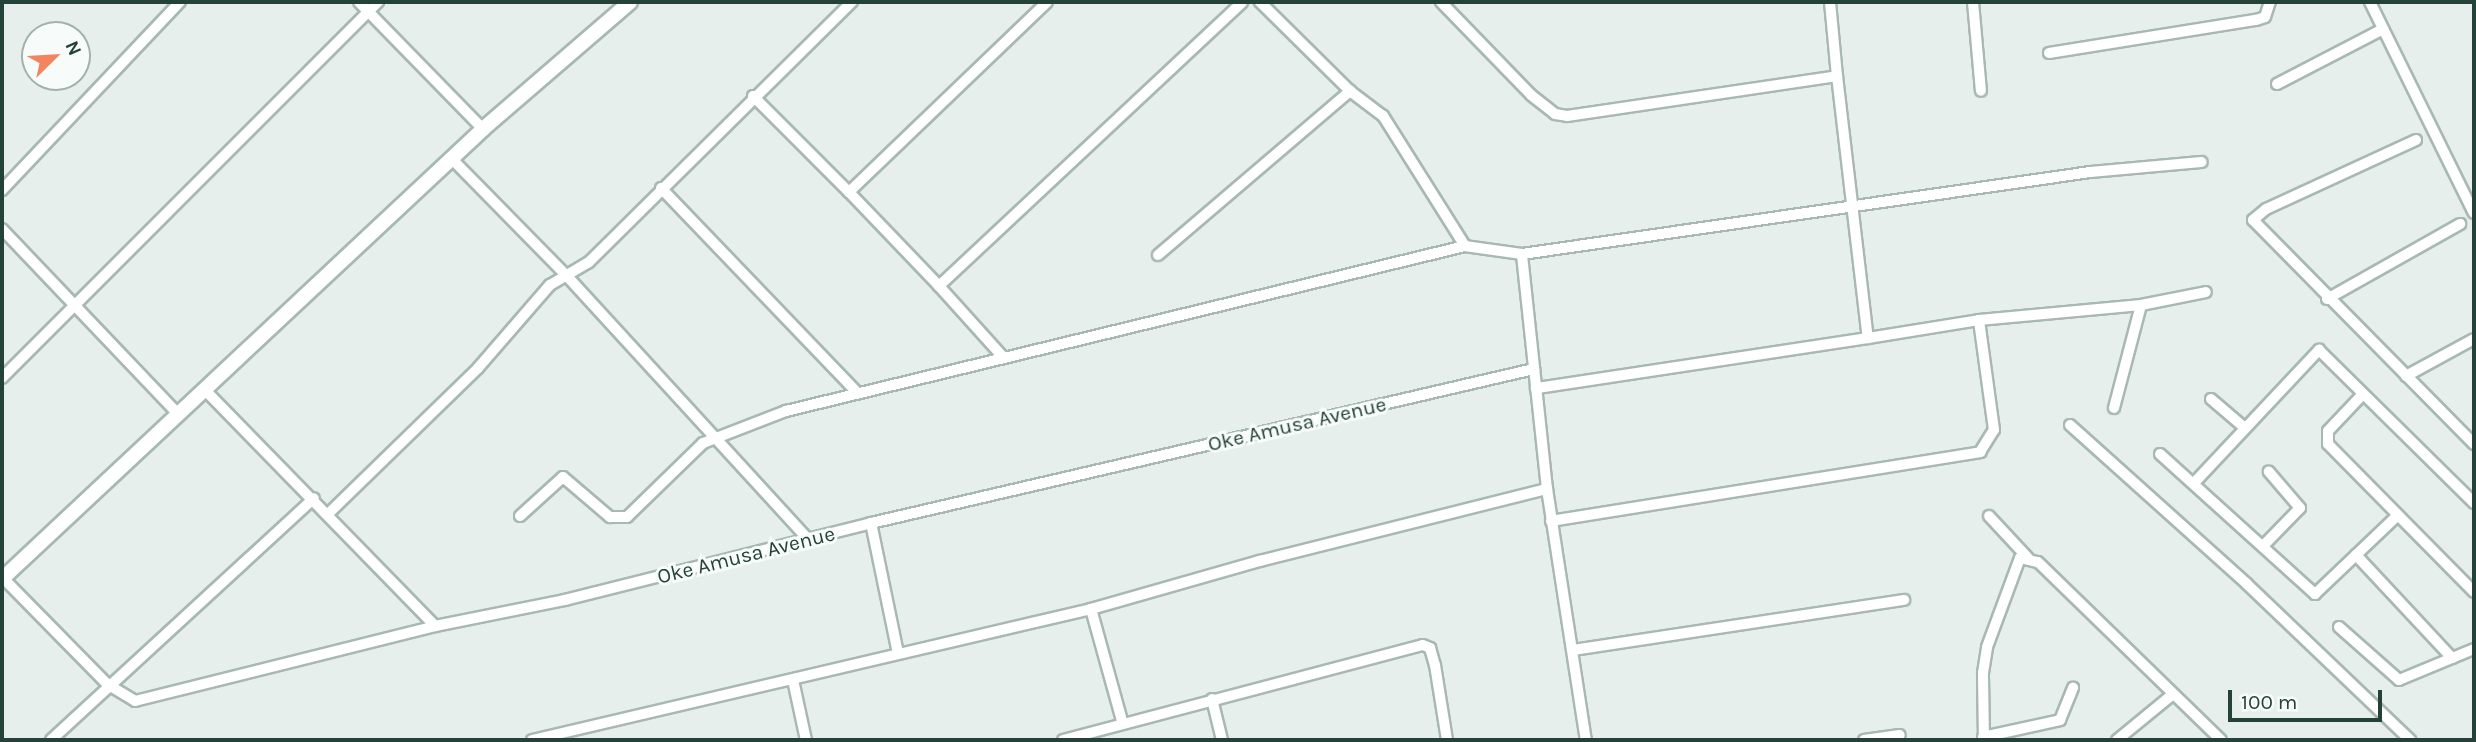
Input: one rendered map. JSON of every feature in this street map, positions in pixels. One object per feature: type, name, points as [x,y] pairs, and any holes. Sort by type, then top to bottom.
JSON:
[{"type":"street","points":[[2,190],[180,2]]},
{"type":"street","points":[[359,2],[483,129]]},
{"type":"street","points":[[2,378],[379,2]]},
{"type":"street","points":[[2,578],[453,160],[483,129],[630,2]]},
{"type":"street","points":[[329,513],[478,368],[550,285],[589,262],[852,2]]},
{"type":"street","points":[[849,192],[1047,2]]},
{"type":"street","points":[[939,286],[1242,2]]},
{"type":"street","points":[[1260,2],[1350,91],[1393,128],[1465,246]]},
{"type":"street","points":[[1441,2],[1531,95],[1555,114],[1567,116],[1837,75]]},
{"type":"street","points":[[1830,2],[1868,338]]},
{"type":"street","points":[[1973,2],[1980,91]]},
{"type":"street","points":[[2049,53],[2256,20],[2265,16],[2270,2]]},
{"type":"street","points":[[2370,2],[2474,213]]},
{"type":"street","points":[[2277,84],[2383,29]]},
{"type":"street","points":[[1158,255],[1350,91]]},
{"type":"street","points":[[754,96],[939,286],[1002,356]]},
{"type":"street","points":[[2416,140],[2256,215],[2255,227],[2474,444]]},
{"type":"street","points":[[453,160],[566,275],[809,540]]},
{"type":"street","points":[[520,516],[563,477],[610,517],[627,517],[703,443],[716,436],[856,391],[1465,246],[1522,254],[2090,172],[2202,162]]},
{"type":"street","points":[[662,188],[856,391]]},
{"type":"street","points":[[2327,299],[2460,224]]},
{"type":"street","points":[[2,229],[177,414]]},
{"type":"street","points":[[1522,254],[1551,521],[1586,740]]},
{"type":"street","points":[[1536,388],[1979,320],[2141,305],[2206,292]]},
{"type":"street","points":[[2114,408],[2141,305]]},
{"type":"street","points":[[1551,521],[1980,452],[1994,430],[1979,320]]},
{"type":"street","points":[[2406,376],[2474,339]]},
{"type":"street","points":[[2194,483],[2319,350],[2474,503]]},
{"type":"street","name":"Oke Amusa Avenue","points":[[2,578],[107,684],[135,701],[435,626],[565,600],[872,523],[1534,369]]},
{"type":"street","points":[[205,390],[329,513],[435,626]]},
{"type":"street","points":[[2363,394],[2325,438],[2397,516],[2474,592]]},
{"type":"street","points":[[2211,399],[2245,428]]},
{"type":"street","points":[[2070,425],[2247,584],[2410,740]]},
{"type":"street","points":[[2160,454],[2315,594],[2397,516]]},
{"type":"street","points":[[2263,546],[2300,508],[2269,472]]},
{"type":"street","points":[[531,740],[1091,609],[1260,561],[1547,489]]},
{"type":"street","points":[[51,740],[107,684],[314,498]]},
{"type":"street","points":[[1989,516],[2028,558]]},
{"type":"street","points":[[872,523],[898,653]]},
{"type":"street","points":[[2356,555],[2452,658]]},
{"type":"street","points":[[2073,687],[2060,720],[1984,739],[1987,647],[2014,565],[2020,558],[2038,562],[2221,740]]},
{"type":"street","points":[[1573,650],[1904,600]]},
{"type":"street","points":[[1091,609],[1123,724]]},
{"type":"street","points":[[2339,627],[2399,680],[2474,649]]},
{"type":"street","points":[[1063,740],[1423,645],[1430,648],[1436,665],[1447,740]]},
{"type":"street","points":[[793,680],[806,740]]},
{"type":"street","points":[[2117,740],[2173,694]]},
{"type":"street","points":[[1212,699],[1222,740]]},
{"type":"street","points":[[1864,740],[1900,735]]}]
